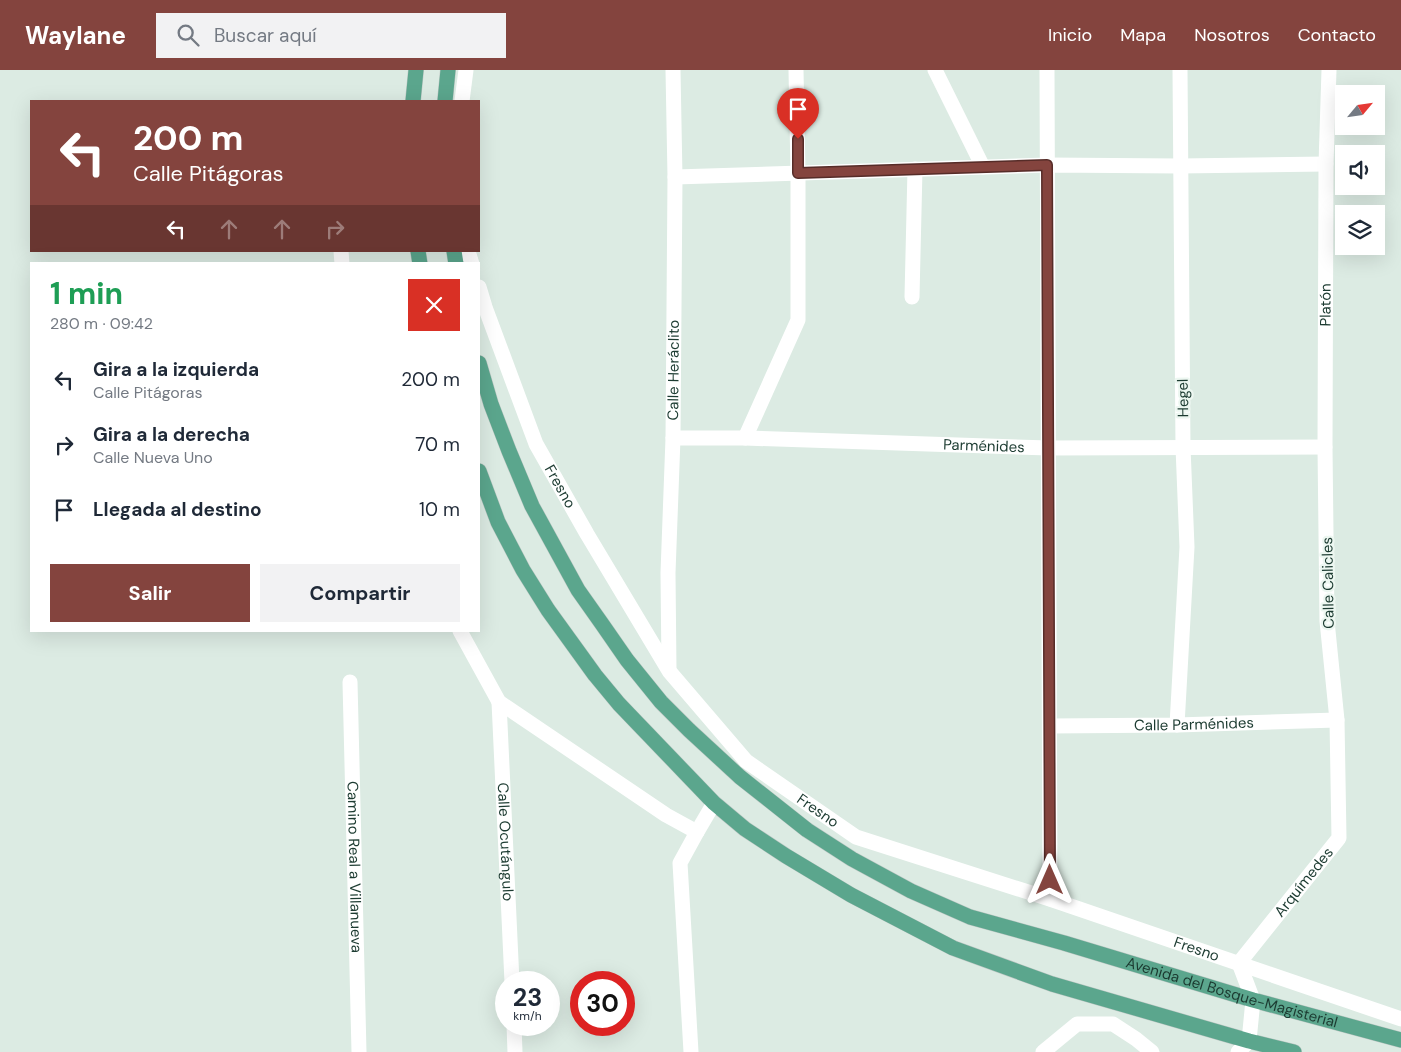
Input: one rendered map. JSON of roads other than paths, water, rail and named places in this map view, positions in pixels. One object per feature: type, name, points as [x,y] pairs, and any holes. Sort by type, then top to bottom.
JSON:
[{"type":"main road","points":[[413,100],[416,70]]},
{"type":"main road","points":[[445,100],[448,70]]},
{"type":"main road","name":"Avenida del Bosque-Magisterial","points":[[480,366],[491,404],[532,506],[578,590],[627,660],[662,702],[689,730],[740,777],[808,830],[852,859],[912,891],[970,917],[1064,943],[1253,1000],[1401,1040]]},
{"type":"main road","points":[[480,474],[498,522],[523,570],[553,617],[595,675],[619,704],[714,803],[753,835],[851,895],[953,948],[1052,984],[1249,1041],[1294,1052]]},
{"type":"street","points":[[462,100],[466,70]]},
{"type":"street","name":"Calle Heráclito","points":[[669,671],[668,572],[673,438],[673,70]]},
{"type":"street","points":[[745,438],[798,320],[796,70]]},
{"type":"street","points":[[935,70],[983,167]]},
{"type":"street","points":[[1047,70],[1050,899]]},
{"type":"street","name":"Hegel","points":[[1177,725],[1187,547],[1183,447],[1180,70]]},
{"type":"street","name":"Platón","points":[[1325,447],[1326,164],[1329,70]]},
{"type":"street","points":[[674,177],[1047,165],[1326,164]]},
{"type":"street","points":[[912,297],[916,169]]},
{"type":"street","name":"Fresno","points":[[480,294],[482,308],[536,444],[587,534],[669,671],[746,761],[856,837],[1050,899],[1401,1019]]},
{"type":"street","name":"Parménides","points":[[673,438],[745,438],[1049,448],[1325,447]]},
{"type":"street","name":"Calle Calicles","points":[[1325,447],[1327,621],[1337,720]]},
{"type":"street","points":[[461,632],[499,702],[666,815],[697,832]]},
{"type":"street","name":"Camino Real a Villanueva","points":[[350,682],[359,1052]]},
{"type":"street","name":"Calle Ocutángulo","points":[[499,702],[511,971]]},
{"type":"street","name":"Calle Parménides","points":[[1050,726],[1177,725],[1337,720]]},
{"type":"street","name":"Arquímedes","points":[[1239,964],[1338,838],[1337,720]]},
{"type":"street","points":[[691,1052],[680,863],[714,803]]},
{"type":"street","points":[[1238,1052],[1249,1041],[1253,1000],[1239,964]]},
{"type":"street","points":[[1043,1052],[1078,1024],[1113,1024],[1152,1052]]},
{"type":"street","points":[[514,1036],[515,1052]]}]
